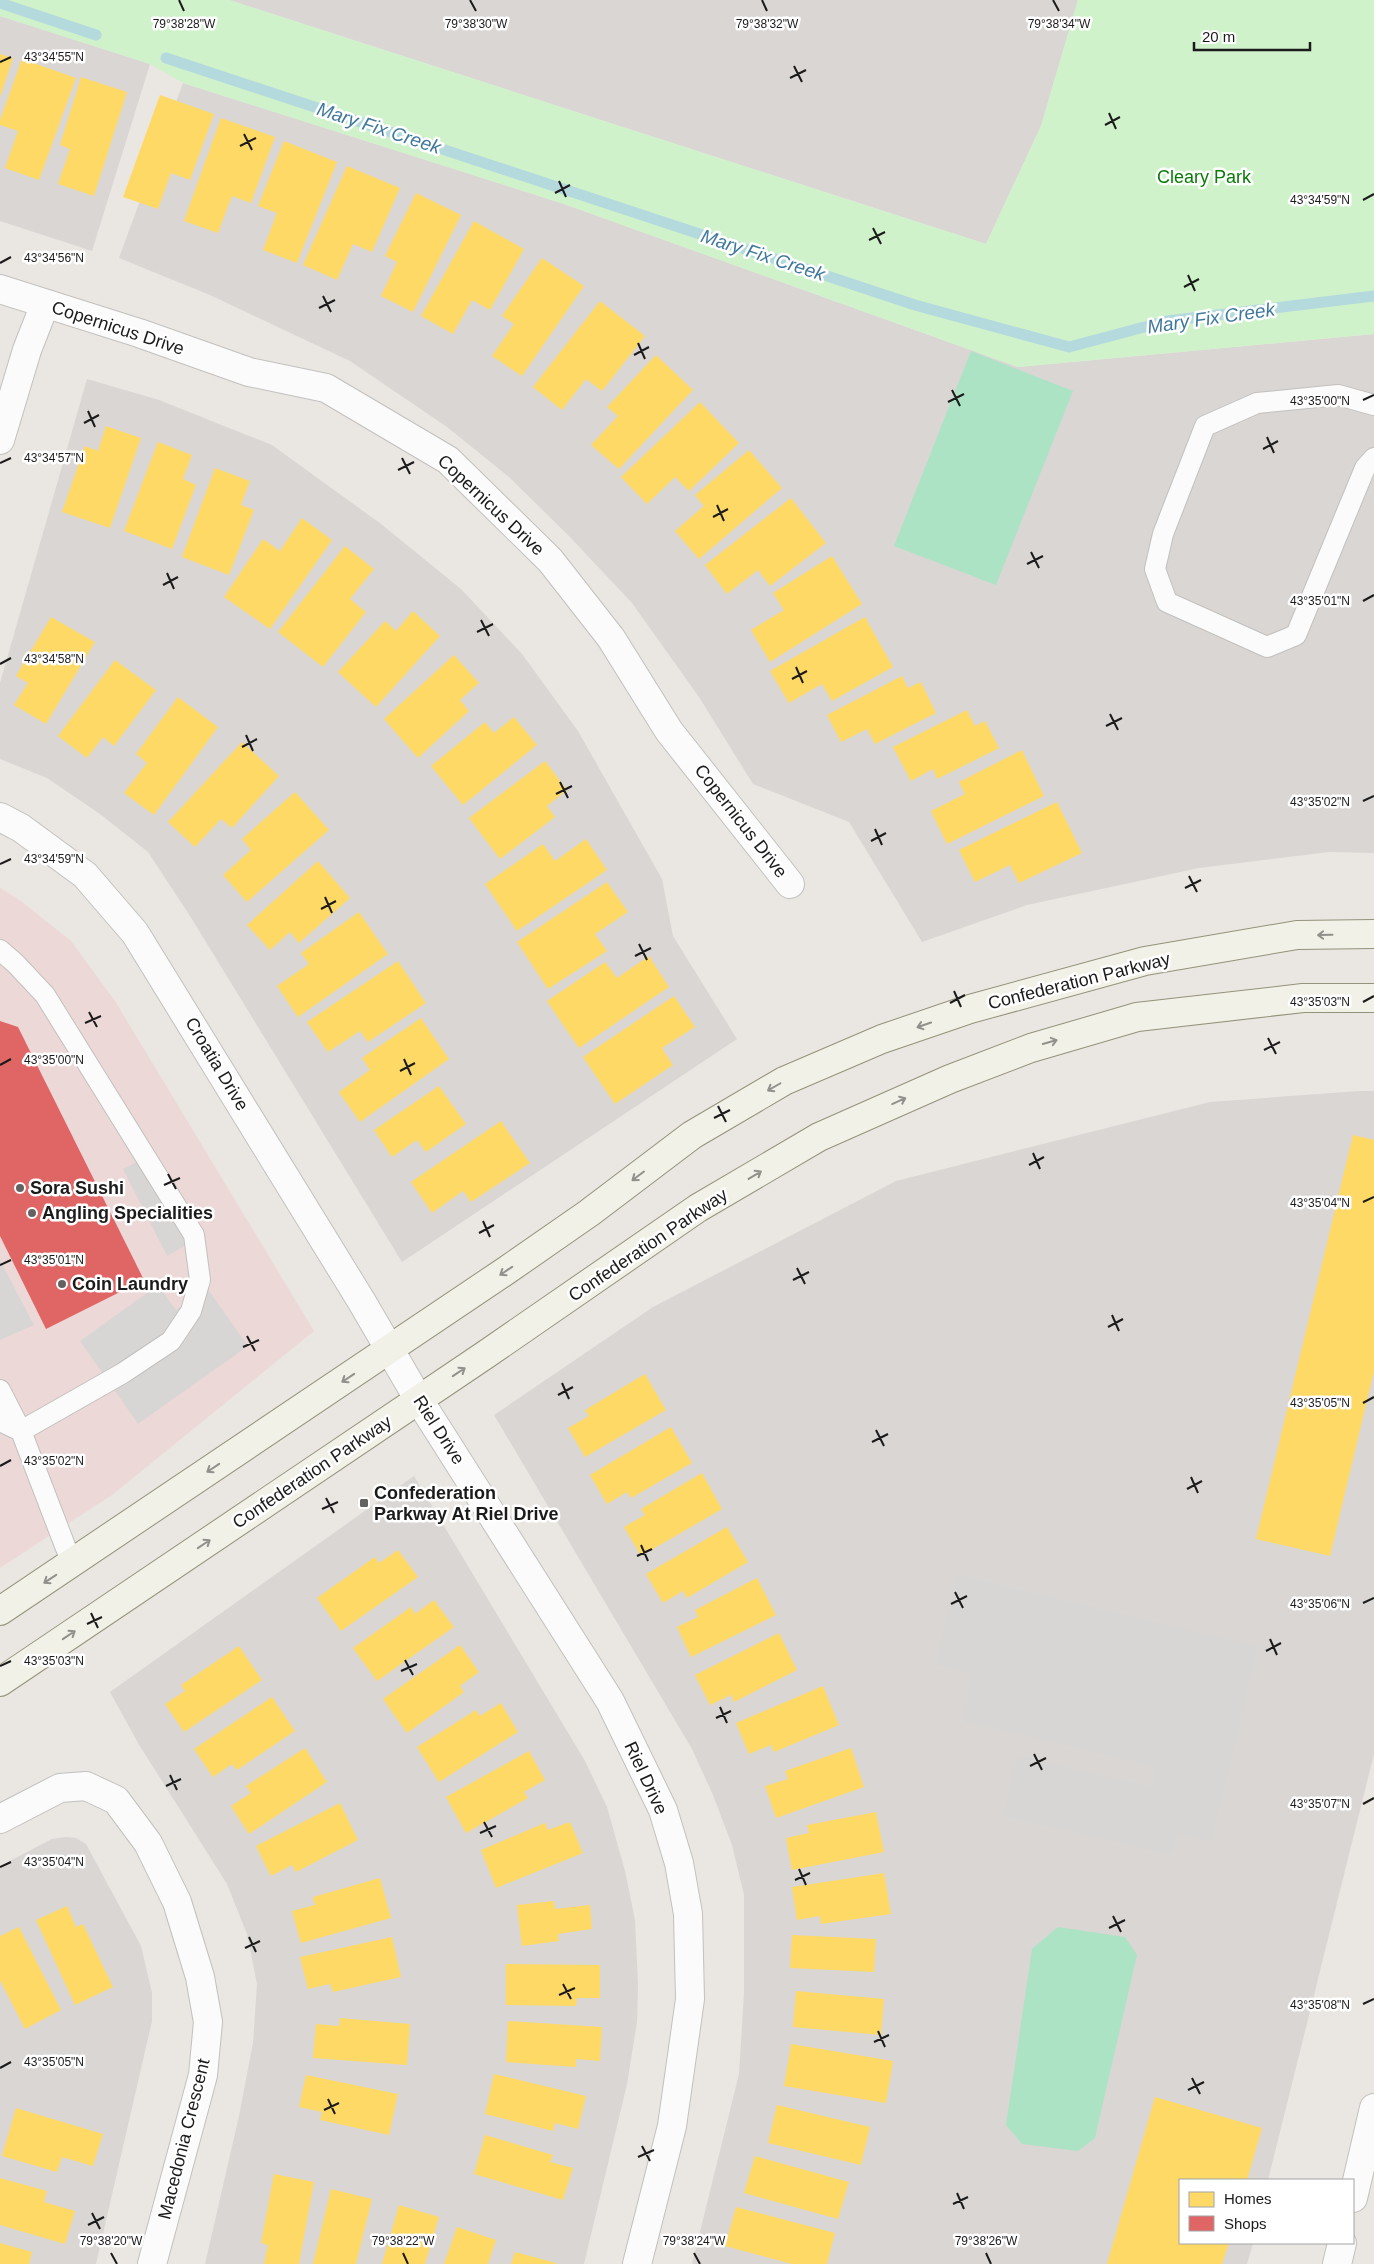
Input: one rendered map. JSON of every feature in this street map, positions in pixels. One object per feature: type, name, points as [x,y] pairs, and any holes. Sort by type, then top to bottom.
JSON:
[{"type":"street","name":"Copernicus Drive","points":[[0,289],[139,333],[249,372],[326,388],[448,460],[550,560],[611,638],[669,731],[790,884]]},
{"type":"street","points":[[0,440],[27,350],[44,304]]},
{"type":"street","name":"Croatia Drive","points":[[0,818],[20,828],[86,875],[135,933],[347,1277],[389,1351]]},
{"type":"street","name":"Confederation Parkway","points":[[0,1611],[389,1351],[589,1213],[692,1135],[784,1081],[882,1039],[970,1009],[1144,961],[1297,935],[1374,934]]},
{"type":"street","name":"Confederation Parkway","points":[[0,1682],[419,1400],[698,1208],[819,1137],[950,1079],[1031,1048],[1138,1017],[1303,998],[1374,998]]},
{"type":"street","name":"Riel Drive","points":[[389,1351],[610,1701],[663,1810],[679,1863],[688,1914],[690,1999],[672,2126],[637,2264]]},
{"type":"street","name":"Macedonia Crescent","points":[[0,1819],[60,1788],[86,1786],[116,1800],[148,1843],[177,1902],[200,1977],[208,2022],[203,2074],[152,2264]]},
{"type":"street","points":[[1354,2194],[1372,2122]]},
{"type":"street","points":[[1337,2264],[1342,2244]]},
{"type":"lane","points":[[1374,405],[1338,395],[1257,403],[1205,426],[1163,534],[1155,569],[1166,602],[1267,647],[1296,634],[1365,468],[1374,458]]},
{"type":"lane","points":[[0,950],[45,994],[194,1235],[200,1280],[191,1311],[171,1341],[123,1373],[21,1430]]},
{"type":"lane","points":[[0,1390],[21,1430],[72,1564]]},
{"type":"lane","points":[[0,1421],[21,1430]]},
{"type":"shaded area","points":[[229,0],[1078,0],[1041,126],[986,244]]},
{"type":"shaded area","points":[[0,16],[150,64],[92,251],[0,221]]},
{"type":"shaded area","points":[[183,83],[564,204],[1018,367],[1374,334],[1374,853],[1329,852],[1199,868],[1027,905],[922,942],[849,822],[753,784],[699,697],[632,603],[569,536],[509,477],[447,427],[350,361],[210,295],[119,258]]},
{"type":"shaded area","points":[[87,379],[159,400],[272,445],[381,524],[461,589],[522,654],[578,731],[662,879],[673,936],[737,1039],[402,1262],[190,916],[148,852],[100,814],[47,778],[0,759],[0,683]]},
{"type":"shaded area","points":[[0,888],[21,901],[71,941],[115,1001],[314,1331],[112,1495],[0,1568]]},
{"type":"shaded area","points":[[1374,1091],[1374,1754],[1268,2179],[1179,2179],[1179,2244],[1253,2244],[1247,2264],[692,2264],[739,2074],[744,1992],[744,1895],[732,1845],[713,1795],[692,1749],[494,1415],[653,1307],[896,1181],[1210,1102]]},
{"type":"shaded area","points":[[152,1154],[202,1236],[167,1256],[123,1169]]},
{"type":"shaded area","points":[[0,1260],[34,1325],[0,1340]]},
{"type":"shaded area","points":[[158,1285],[176,1310],[207,1288],[248,1346],[138,1424],[80,1341]]},
{"type":"shaded area","points":[[414,1476],[585,1761],[607,1807],[625,1871],[635,1920],[638,1984],[637,2022],[627,2084],[584,2264],[205,2264],[239,2116],[253,2043],[257,1984],[247,1934],[227,1884],[138,1743],[110,1692]]},
{"type":"shaded area","points":[[957,1575],[1258,1646],[1211,1841],[1177,1833],[1172,1855],[1003,1816],[1017,1755],[1151,1787],[1156,1767],[962,1721],[973,1674],[936,1665]]},
{"type":"shaded area","points":[[76,1838],[86,1844],[141,1946],[152,1993],[152,2021],[96,2264],[0,2264],[0,1866],[52,1839]]},
{"type":"green space","name":"Cleary Park","points":[[0,0],[229,0],[986,244],[1041,126],[1078,0],[1374,0],[1374,334],[1018,367],[564,204],[183,83],[150,64],[0,16]]},
{"type":"green space","points":[[971,351],[1073,391],[996,585],[894,546]]},
{"type":"green space","points":[[1058,1927],[1125,1937],[1137,1955],[1095,2138],[1078,2151],[1022,2144],[1006,2125],[1032,1949]]},
{"type":"building: Homes","points":[[0,54],[13,58],[0,97]]},
{"type":"building: Homes","points":[[22,59],[76,78],[39,180],[5,168],[18,131],[0,125],[0,120]]},
{"type":"building: Homes","points":[[81,77],[127,92],[94,196],[58,184],[70,149],[60,145]]},
{"type":"building: Homes","points":[[160,95],[214,114],[190,180],[171,173],[158,209],[123,197]]},
{"type":"building: Homes","points":[[221,118],[275,137],[251,203],[232,196],[218,233],[184,221]]},
{"type":"building: Homes","points":[[284,141],[337,162],[297,263],[263,250],[277,213],[258,206]]},
{"type":"building: Homes","points":[[347,166],[400,188],[372,252],[353,244],[337,280],[303,265]]},
{"type":"building: Homes","points":[[416,193],[461,215],[413,312],[381,296],[397,262],[385,256]]},
{"type":"building: Homes","points":[[474,221],[524,249],[490,310],[472,300],[453,334],[421,316]]},
{"type":"building: Homes","points":[[542,258],[584,286],[522,376],[492,356],[514,324],[502,316]]},
{"type":"building: Homes","points":[[600,301],[645,336],[602,391],[586,379],[562,410],[533,387]]},
{"type":"building: Homes","points":[[656,355],[693,390],[619,469],[591,445],[618,416],[607,407]]},
{"type":"building: Homes","points":[[700,402],[739,443],[689,491],[675,477],[647,504],[621,477]]},
{"type":"building: Homes","points":[[106,426],[141,438],[110,528],[62,512],[85,446],[98,451]]},
{"type":"building: Homes","points":[[158,442],[192,455],[183,479],[196,485],[172,549],[124,531]]},
{"type":"building: Homes","points":[[749,450],[782,488],[699,559],[675,531],[704,506],[695,495]]},
{"type":"building: Homes","points":[[215,468],[250,481],[241,505],[254,510],[229,575],[182,557]]},
{"type":"building: Homes","points":[[791,498],[826,543],[770,586],[758,570],[727,594],[705,565]]},
{"type":"building: Homes","points":[[302,518],[332,540],[270,629],[224,597],[263,539],[280,551]]},
{"type":"building: Homes","points":[[345,546],[374,569],[350,599],[366,612],[323,667],[278,632]]},
{"type":"building: Homes","points":[[832,556],[862,604],[770,662],[751,630],[784,610],[773,593]]},
{"type":"building: Homes","points":[[413,611],[440,636],[376,707],[338,672],[385,621],[396,631]]},
{"type":"building: Homes","points":[[51,617],[95,642],[46,724],[14,705],[28,683],[16,676]]},
{"type":"building: Homes","points":[[865,617],[893,667],[832,701],[822,684],[789,703],[770,671]]},
{"type":"building: Homes","points":[[454,655],[479,683],[460,700],[469,711],[418,758],[384,719]]},
{"type":"building: Homes","points":[[115,660],[156,690],[114,746],[103,737],[87,758],[58,736]]},
{"type":"building: Homes","points":[[902,676],[908,688],[921,682],[936,713],[875,744],[867,729],[841,742],[827,715]]},
{"type":"building: Homes","points":[[178,697],[218,727],[154,815],[124,793],[147,763],[136,754]]},
{"type":"building: Homes","points":[[967,710],[975,726],[985,721],[999,748],[937,779],[933,769],[911,781],[893,747]]},
{"type":"building: Homes","points":[[514,717],[537,745],[463,805],[431,766],[485,722],[494,733]]},
{"type":"building: Homes","points":[[242,742],[279,776],[232,828],[221,819],[195,847],[168,822]]},
{"type":"building: Homes","points":[[1022,750],[1044,796],[947,844],[931,811],[965,794],[959,782]]},
{"type":"building: Homes","points":[[545,761],[567,790],[547,806],[555,817],[500,859],[469,818]]},
{"type":"building: Homes","points":[[295,792],[329,830],[247,902],[223,875],[251,850],[242,839]]},
{"type":"building: Homes","points":[[1057,802],[1082,853],[1019,883],[1010,865],[975,882],[959,850]]},
{"type":"building: Homes","points":[[586,839],[607,870],[517,931],[485,884],[543,844],[555,861]]},
{"type":"building: Homes","points":[[318,861],[350,898],[299,943],[290,932],[270,950],[247,925]]},
{"type":"building: Homes","points":[[607,882],[628,912],[595,934],[607,951],[548,989],[517,942]]},
{"type":"building: Homes","points":[[359,912],[388,954],[298,1017],[277,986],[309,964],[301,953]]},
{"type":"building: Homes","points":[[649,956],[669,987],[579,1048],[547,1001],[605,962],[617,978]]},
{"type":"building: Homes","points":[[398,961],[426,1003],[368,1042],[360,1031],[328,1052],[307,1022]]},
{"type":"building: Homes","points":[[674,996],[695,1027],[662,1048],[673,1065],[615,1104],[583,1057]]},
{"type":"building: Homes","points":[[421,1018],[449,1059],[360,1122],[339,1092],[370,1070],[362,1058]]},
{"type":"building: Homes","points":[[439,1086],[466,1124],[426,1152],[417,1140],[392,1157],[374,1130]]},
{"type":"building: Homes","points":[[501,1121],[530,1163],[471,1202],[463,1191],[432,1213],[411,1182]]},
{"type":"building: Homes","points":[[1353,1135],[1374,1140],[1374,1371],[1330,1556],[1256,1539]]},
{"type":"building: Homes","points":[[645,1374],[666,1410],[585,1457],[568,1428],[589,1416],[585,1410]]},
{"type":"building: Homes","points":[[671,1427],[692,1463],[631,1498],[627,1492],[607,1504],[590,1475]]},
{"type":"building: Homes","points":[[702,1473],[722,1509],[641,1556],[624,1527],[645,1515],[641,1509]]},
{"type":"building: Homes","points":[[727,1527],[748,1562],[687,1598],[683,1591],[663,1603],[646,1574]]},
{"type":"building: Homes","points":[[398,1550],[418,1577],[341,1631],[317,1598],[375,1557],[379,1563]]},
{"type":"building: Homes","points":[[757,1578],[776,1615],[691,1657],[677,1627],[698,1617],[695,1610]]},
{"type":"building: Homes","points":[[434,1600],[454,1627],[377,1681],[353,1648],[411,1607],[415,1614]]},
{"type":"building: Homes","points":[[779,1633],[797,1670],[734,1702],[731,1695],[710,1705],[695,1675]]},
{"type":"building: Homes","points":[[460,1645],[479,1672],[460,1686],[464,1692],[407,1733],[383,1699]]},
{"type":"building: Homes","points":[[239,1646],[262,1680],[184,1732],[165,1704],[185,1691],[181,1685]]},
{"type":"building: Homes","points":[[823,1686],[839,1725],[774,1752],[771,1745],[749,1754],[736,1723]]},
{"type":"building: Homes","points":[[272,1697],[295,1731],[237,1770],[232,1764],[213,1777],[194,1749]]},
{"type":"building: Homes","points":[[501,1703],[518,1732],[439,1782],[417,1747],[476,1710],[480,1716]]},
{"type":"building: Homes","points":[[305,1748],[327,1782],[249,1834],[231,1806],[251,1793],[246,1786]]},
{"type":"building: Homes","points":[[851,1748],[864,1787],[776,1818],[765,1786],[788,1779],[785,1771]]},
{"type":"building: Homes","points":[[529,1751],[545,1780],[524,1792],[528,1798],[466,1833],[446,1797]]},
{"type":"building: Homes","points":[[340,1803],[358,1840],[296,1872],[292,1865],[271,1876],[256,1846]]},
{"type":"building: Homes","points":[[876,1812],[884,1852],[792,1870],[786,1838],[809,1833],[807,1825]]},
{"type":"building: Homes","points":[[570,1822],[583,1853],[496,1888],[481,1850],[545,1823],[548,1830]]},
{"type":"building: Homes","points":[[884,1873],[891,1914],[821,1924],[820,1916],[797,1920],[792,1887]]},
{"type":"building: Homes","points":[[380,1878],[391,1918],[301,1943],[292,1911],[315,1905],[313,1897]]},
{"type":"building: Homes","points":[[554,1901],[555,1909],[590,1905],[592,1929],[558,1934],[559,1941],[522,1946],[517,1905]]},
{"type":"building: Homes","points":[[67,1906],[76,1927],[83,1924],[113,1987],[75,2005],[36,1920]]},
{"type":"building: Homes","points":[[19,1927],[61,2010],[25,2029],[0,1980],[0,1936]]},
{"type":"building: Homes","points":[[792,1935],[876,1939],[874,1972],[790,1968]]},
{"type":"building: Homes","points":[[392,1937],[401,1977],[333,1992],[330,1984],[308,1989],[300,1957]]},
{"type":"building: Homes","points":[[506,1964],[600,1965],[600,1998],[577,1998],[576,2006],[506,2005]]},
{"type":"building: Homes","points":[[796,1991],[884,1999],[881,2035],[793,2027]]},
{"type":"building: Homes","points":[[340,2018],[410,2024],[407,2065],[313,2058],[316,2024],[339,2026]]},
{"type":"building: Homes","points":[[508,2021],[602,2027],[600,2061],[576,2059],[576,2067],[506,2062]]},
{"type":"building: Homes","points":[[791,2044],[893,2061],[886,2103],[784,2086]]},
{"type":"building: Homes","points":[[494,2074],[586,2096],[578,2129],[555,2123],[553,2131],[485,2114]]},
{"type":"building: Homes","points":[[306,2075],[398,2094],[389,2135],[320,2120],[322,2112],[299,2107]]},
{"type":"building: Homes","points":[[1155,2097],[1262,2128],[1247,2179],[1179,2179],[1179,2244],[1229,2244],[1222,2264],[1107,2264]]},
{"type":"building: Homes","points":[[777,2105],[870,2127],[861,2165],[768,2143]]},
{"type":"building: Homes","points":[[16,2108],[103,2134],[93,2166],[62,2157],[57,2172],[2,2156]]},
{"type":"building: Homes","points":[[485,2135],[553,2155],[550,2162],[573,2168],[563,2200],[474,2174]]},
{"type":"building: Homes","points":[[755,2156],[849,2182],[838,2219],[744,2193]]},
{"type":"building: Homes","points":[[274,2174],[314,2182],[299,2264],[264,2264],[268,2245],[261,2243]]},
{"type":"building: Homes","points":[[0,2178],[47,2191],[44,2202],[75,2211],[65,2244],[0,2225]]},
{"type":"building: Homes","points":[[331,2189],[372,2199],[356,2264],[313,2264]]},
{"type":"building: Homes","points":[[399,2205],[439,2217],[425,2264],[382,2264]]},
{"type":"building: Homes","points":[[736,2207],[835,2233],[827,2264],[792,2264],[725,2246]]},
{"type":"building: Homes","points":[[457,2227],[496,2240],[488,2264],[444,2264]]},
{"type":"building: Homes","points":[[0,2243],[32,2252],[29,2264],[0,2264]]},
{"type":"building: Homes","points":[[515,2252],[556,2263],[556,2264],[511,2264]]},
{"type":"building: Shops","points":[[0,1021],[18,1027],[144,1280],[46,1329],[0,1236]]},
{"type":"waterway","name":"Mary Fix Creek","points":[[0,3],[96,35]]},
{"type":"waterway","name":"Mary Fix Creek","points":[[166,58],[915,305],[1069,347],[1167,321],[1374,296]]},
{"type":"place","name":"Sora Sushi","points":[[20,1188]]},
{"type":"place","name":"Angling Specialities","points":[[32,1213]]},
{"type":"place","name":"Coin Laundry","points":[[62,1284]]},
{"type":"place","name":"Confederation Parkway At Riel Drive","points":[[364,1503]]}]
